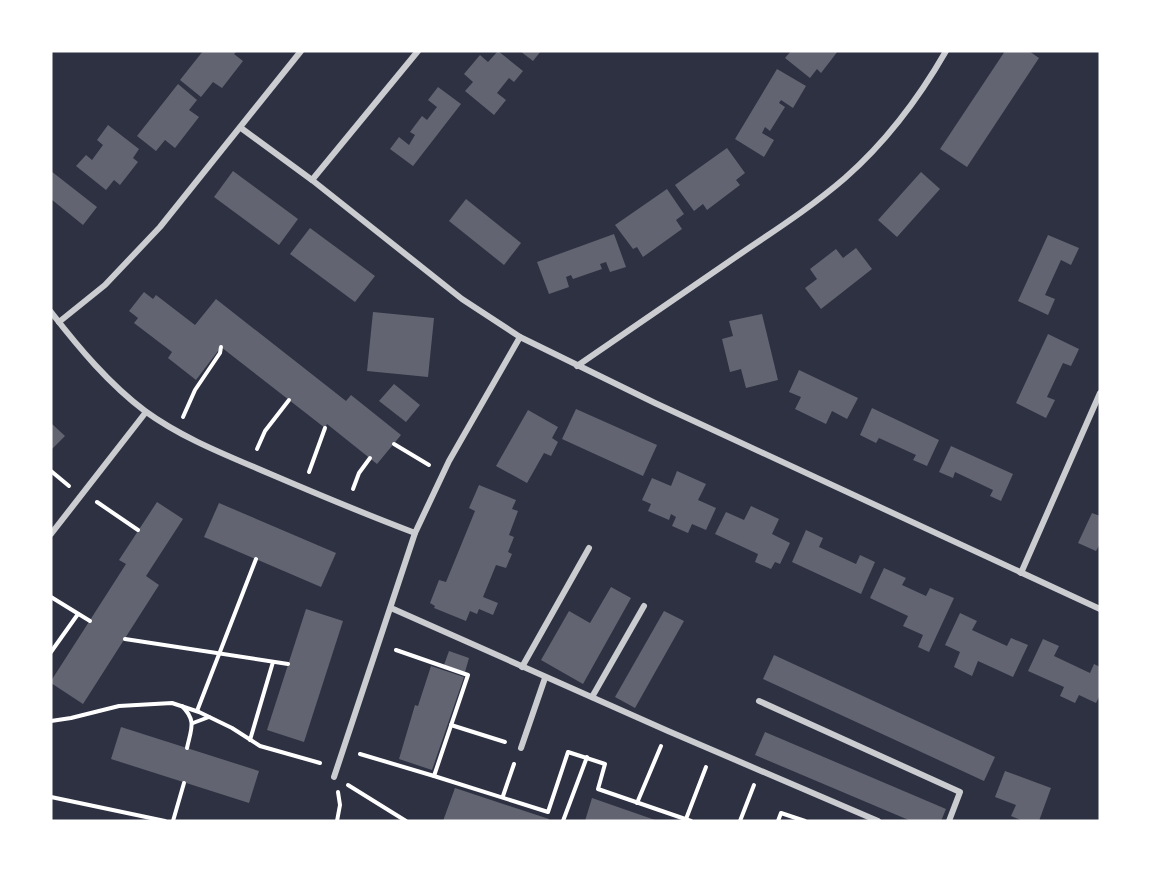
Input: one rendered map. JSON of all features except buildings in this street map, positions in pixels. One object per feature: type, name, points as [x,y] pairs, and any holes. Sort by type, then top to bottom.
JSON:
[{"type":"street","points":[[58,322],[105,285],[150,238],[301,51]]},
{"type":"street","points":[[312,180],[418,51]]},
{"type":"street","points":[[577,366],[798,214],[845,178],[877,147],[906,113],[932,77],[946,51]]},
{"type":"street","points":[[241,128],[312,180],[462,299],[520,337],[577,366],[1100,609]]},
{"type":"street","points":[[51,312],[91,361],[146,412],[214,449],[347,508],[416,533]]},
{"type":"street","points":[[334,777],[416,533],[444,471],[520,337]]},
{"type":"street","points":[[1021,573],[1100,393]]},
{"type":"street","points":[[51,534],[146,412]]},
{"type":"street","points":[[522,668],[589,548]]},
{"type":"street","points":[[592,697],[644,606]]},
{"type":"street","points":[[391,608],[522,668],[878,821]]},
{"type":"street","points":[[520,748],[545,678]]},
{"type":"street","points":[[759,701],[960,792],[948,821]]},
{"type":"path","points":[[177,429],[195,390],[220,353],[221,347]]},
{"type":"path","points":[[250,465],[265,431],[289,400]]},
{"type":"path","points":[[303,488],[325,428]]},
{"type":"path","points":[[394,444],[407,454],[444,471]]},
{"type":"path","points":[[347,508],[359,473],[370,458]]},
{"type":"path","points":[[84,493],[138,530]]},
{"type":"path","points":[[197,711],[256,559]]},
{"type":"path","points":[[51,597],[90,621]]},
{"type":"path","points":[[51,652],[78,614]]},
{"type":"path","points":[[125,639],[288,664]]},
{"type":"path","points":[[250,740],[273,662]]},
{"type":"path","points":[[52,720],[130,705],[172,703],[210,717],[260,746],[337,768]]},
{"type":"path","points":[[181,706],[193,723],[187,748]]},
{"type":"path","points":[[193,723],[210,717]]},
{"type":"path","points":[[452,724],[520,748],[503,796]]},
{"type":"path","points":[[637,803],[668,731]]},
{"type":"path","points":[[344,749],[434,776]]},
{"type":"path","points":[[686,819],[713,750]]},
{"type":"path","points":[[563,821],[587,757]]},
{"type":"path","points":[[741,821],[760,770]]},
{"type":"path","points":[[334,777],[340,806],[337,821]]},
{"type":"path","points":[[334,777],[406,821]]},
{"type":"path","points":[[173,821],[184,783]]},
{"type":"path","points":[[51,797],[165,821]]},
{"type":"path","points":[[778,821],[781,813],[805,821]]}]
